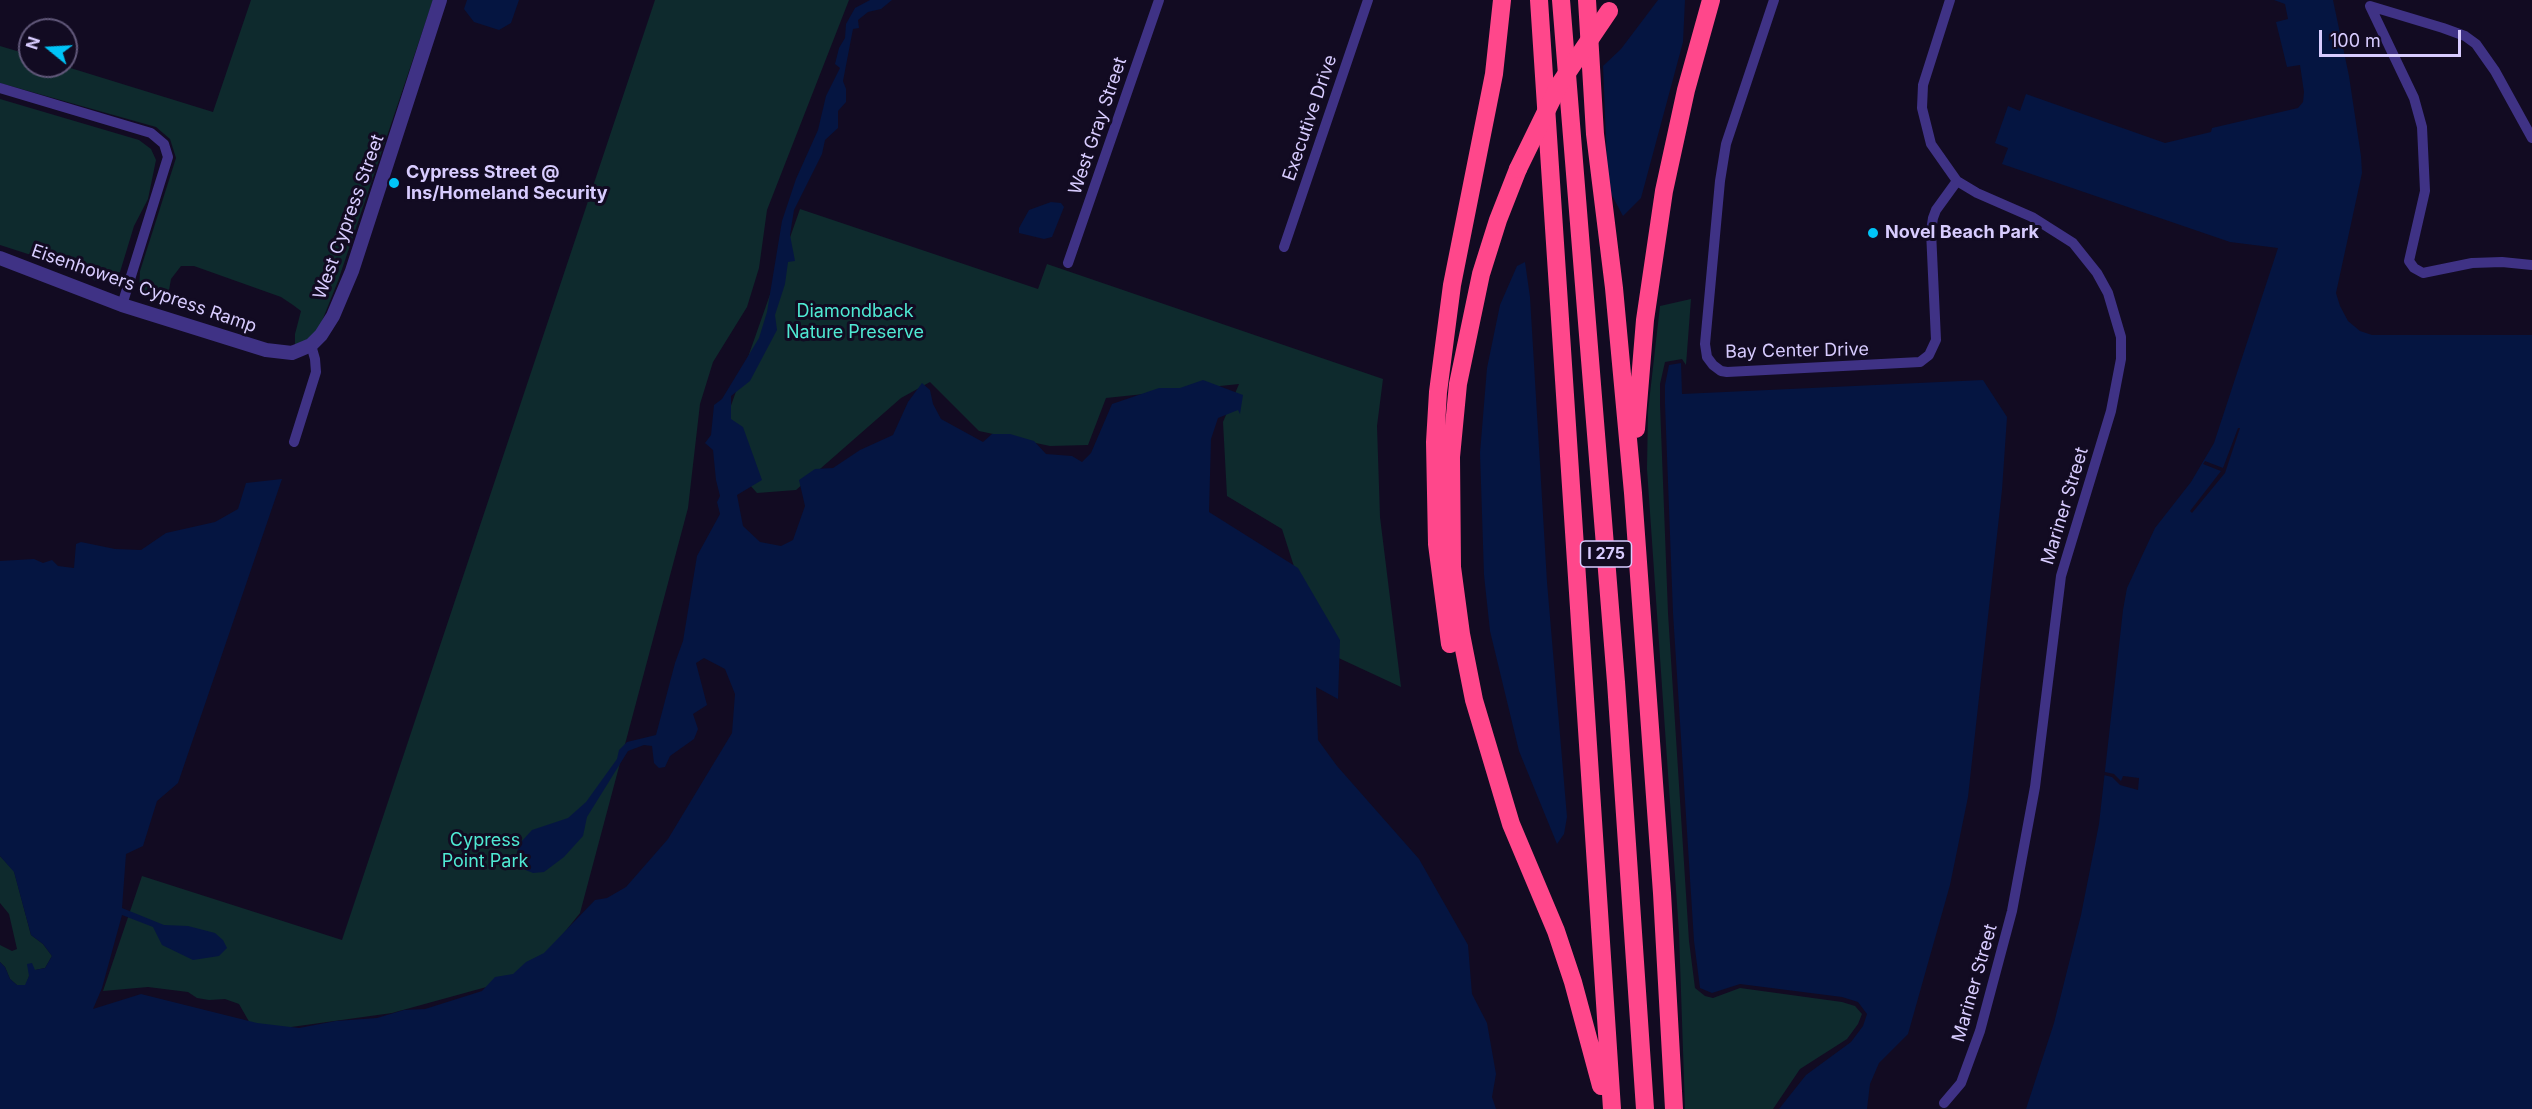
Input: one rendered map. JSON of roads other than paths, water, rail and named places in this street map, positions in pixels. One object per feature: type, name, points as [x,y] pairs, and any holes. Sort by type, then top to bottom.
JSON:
[{"type":"highway","points":[[1502,0],[1494,74],[1444,338],[1436,416],[1435,500],[1442,596],[1459,684],[1485,770],[1512,824],[1556,931],[1596,1061],[1605,1109]]},
{"type":"highway","name":"I 275","points":[[1539,0],[1612,1109]]},
{"type":"highway","name":"I 275","points":[[1561,0],[1616,682],[1645,1109]]},
{"type":"highway","points":[[1587,0],[1595,134],[1614,288],[1633,493],[1663,904],[1674,1109]]},
{"type":"highway","points":[[1633,493],[1641,364],[1657,232],[1679,118],[1711,0]]},
{"type":"highway","points":[[1512,824],[1474,700],[1453,578],[1450,492],[1458,384],[1471,310],[1498,220],[1518,169],[1559,85],[1613,5]]},
{"type":"street","name":"West Cypress Street","points":[[311,345],[327,327],[352,272],[440,0]]},
{"type":"street","name":"West Gray Street","points":[[1068,263],[1159,0]]},
{"type":"street","name":"Executive Drive","points":[[1284,247],[1368,0]]},
{"type":"street","name":"Bay Center Drive","points":[[1774,0],[1726,144],[1720,181],[1706,344],[1707,357],[1713,366],[1727,372],[1920,362],[1929,355],[1935,340],[1931,231],[1933,218],[1936,210],[1957,181]]},
{"type":"street","name":"Mariner Street","points":[[1944,1103],[1961,1083],[1980,1031],[2012,911],[2035,787],[2061,576],[2111,411],[2117,386],[2121,337],[2108,293],[2097,273],[2073,243],[2032,217],[1977,194],[1957,181],[1931,144],[1922,108],[1923,85],[1950,0]]},
{"type":"street","points":[[2369,3],[2465,36],[2476,44],[2495,71],[2532,138]]},
{"type":"street","points":[[2369,3],[2414,98],[2422,127],[2425,191],[2409,261],[2414,268],[2423,273],[2472,263],[2502,262],[2532,265]]},
{"type":"street","points":[[0,88],[152,134],[164,144],[168,157],[122,305]]},
{"type":"street","name":"Eisenhowers Cypress Ramp","points":[[0,258],[122,305],[272,351],[298,352],[311,345]]},
{"type":"street","points":[[294,442],[316,372],[311,345]]},
{"type":"water","points":[[467,0],[519,0],[511,23],[499,30],[474,22],[464,9]]},
{"type":"water","points":[[870,0],[892,0],[881,9],[868,12],[858,20],[859,28],[853,29],[843,81],[846,89],[846,102],[838,111],[838,128],[825,140],[822,154],[794,210],[790,235],[795,261],[788,262],[785,284],[775,315],[777,330],[750,381],[731,396],[731,419],[743,427],[762,480],[737,495],[743,526],[760,542],[781,546],[793,540],[805,506],[799,480],[815,469],[833,468],[860,450],[893,435],[908,402],[922,383],[930,390],[933,404],[941,419],[983,442],[992,434],[1010,434],[1034,441],[1046,454],[1072,456],[1082,462],[1091,453],[1112,404],[1159,388],[1180,388],[1203,380],[1243,395],[1240,414],[1238,410],[1218,418],[1211,439],[1209,512],[1298,568],[1340,640],[1338,699],[1316,687],[1318,740],[1337,766],[1419,859],[1468,945],[1472,994],[1487,1023],[1496,1074],[1492,1097],[1496,1109],[0,1109],[0,962],[10,979],[17,985],[25,985],[29,976],[27,964],[32,963],[35,970],[45,968],[52,956],[43,944],[31,935],[14,872],[0,856],[0,561],[34,559],[43,563],[52,560],[58,566],[74,568],[76,544],[81,542],[115,549],[141,550],[166,533],[215,522],[238,509],[246,483],[282,479],[178,783],[157,801],[143,846],[126,854],[122,908],[164,925],[188,926],[215,933],[223,940],[227,948],[219,956],[193,960],[162,945],[153,927],[122,915],[102,988],[93,1009],[141,994],[257,1023],[299,1028],[336,1021],[377,1018],[404,1010],[425,1009],[482,991],[495,977],[513,974],[526,962],[544,953],[595,900],[607,898],[626,887],[668,839],[732,733],[735,694],[725,669],[704,658],[696,663],[707,705],[693,714],[698,729],[694,739],[670,756],[665,767],[659,768],[654,763],[652,746],[644,745],[628,751],[587,817],[583,836],[564,857],[544,872],[533,873],[523,869],[516,856],[520,843],[532,830],[568,818],[586,802],[617,759],[619,750],[627,742],[656,735],[683,641],[697,556],[720,514],[717,502],[720,496],[713,450],[705,443],[711,435],[714,405],[722,399],[759,338],[767,312],[782,221],[796,179],[818,130],[826,96],[840,68],[835,64],[839,48],[845,38],[846,24],[855,8]]},
{"type":"water","points":[[1658,0],[1685,0],[1683,42],[1641,198],[1623,216],[1608,188],[1603,66],[1621,49]]},
{"type":"water","points":[[2274,0],[2333,0],[2349,76],[2362,173],[2336,293],[2348,321],[2360,331],[2372,335],[2532,335],[2532,1109],[2026,1109],[2054,1023],[2081,915],[2099,824],[2127,588],[2155,528],[2191,482],[2214,443],[2278,248],[2230,242],[2002,164],[2008,148],[1995,143],[2008,106],[2020,111],[2026,94],[2165,143],[2211,132],[2212,128],[2298,108],[2303,102],[2304,92],[2300,65],[2287,67],[2276,22],[2288,19],[2285,4]]},
{"type":"water","points":[[1051,202],[1061,203],[1064,207],[1052,237],[1044,239],[1019,233],[1019,228],[1029,210]]},
{"type":"water","points":[[1525,262],[1530,297],[1547,582],[1567,817],[1564,834],[1557,844],[1519,751],[1490,631],[1484,575],[1480,453],[1487,368],[1500,305],[1517,266]]},
{"type":"water","points":[[1681,363],[1682,394],[1983,380],[2007,417],[2002,490],[1968,797],[1950,885],[1908,1034],[1879,1063],[1870,1084],[1867,1109],[1779,1109],[1806,1075],[1851,1042],[1863,1026],[1867,1014],[1858,1002],[1842,997],[1740,984],[1712,993],[1700,988],[1694,941],[1673,613],[1665,404],[1665,385],[1669,365]]},
{"type":"place","name":"Cypress Street @ Ins/Homeland Security","points":[[394,183]]},
{"type":"place","name":"Novel Beach Park","points":[[1873,233]]},
{"type":"park label","name":"Diamondback Nature Preserve","points":[[855,322]]},
{"type":"park label","name":"Cypress Point Park","points":[[485,851]]}]
